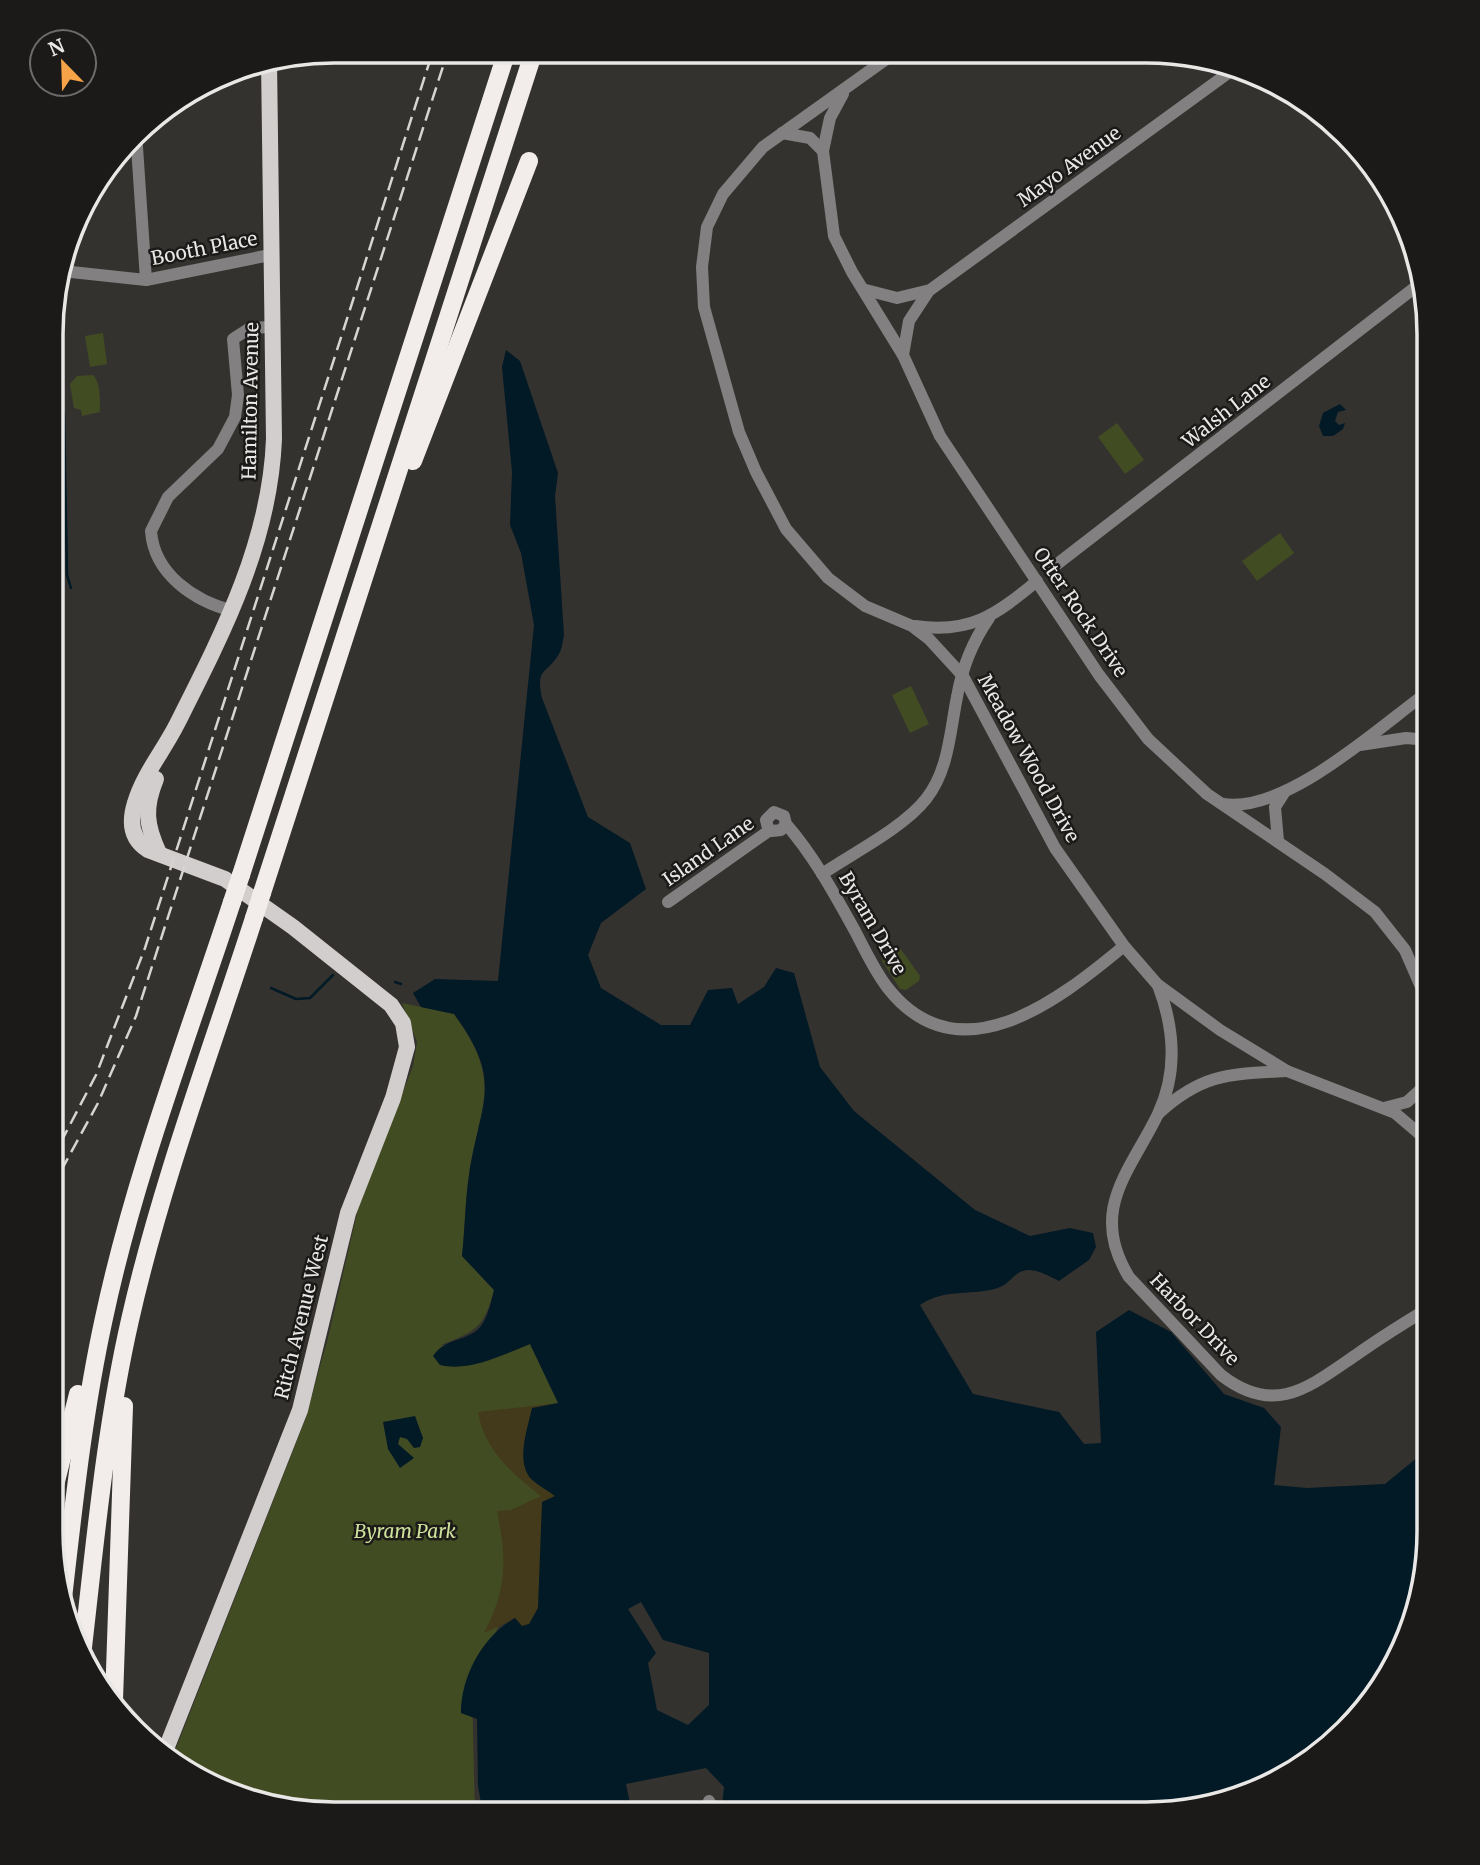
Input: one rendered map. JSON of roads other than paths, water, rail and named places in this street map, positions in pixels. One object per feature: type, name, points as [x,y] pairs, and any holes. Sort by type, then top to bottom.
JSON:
[{"type":"highway","points":[[63,1458],[133,1207],[503,63]]},
{"type":"highway","points":[[84,1636],[111,1422],[137,1290],[169,1180],[530,63]]},
{"type":"highway","points":[[364,577],[406,480],[529,161]]},
{"type":"highway","points":[[66,1573],[86,1410],[111,1287]]},
{"type":"highway","points":[[114,1689],[121,1441],[137,1290]]},
{"type":"main road","name":"Hamilton Avenue","points":[[269,71],[273,469],[266,506],[233,611],[159,759],[142,786],[131,823],[140,845],[225,879],[293,927]]},
{"type":"main road","name":"Ritch Avenue West","points":[[168,1745],[300,1410],[348,1213],[405,1063],[407,1036],[395,1009],[293,927]]},
{"type":"street","name":"Meadow Wood Drive","points":[[881,63],[782,133],[737,175],[714,209],[707,227],[702,286],[717,360],[738,432],[786,529],[828,578],[865,606],[912,626],[929,639],[962,676],[1055,848],[1124,946],[1157,984],[1220,1030],[1287,1071],[1395,1113],[1417,1132]]},
{"type":"street","name":"Mayo Avenue","points":[[903,355],[909,321],[930,290],[1226,75]]},
{"type":"street","name":"Otter Rock Drive","points":[[847,87],[831,118],[823,151],[834,236],[852,272],[866,290],[903,355],[940,436],[1106,685],[1148,739],[1187,777],[1375,912],[1405,950],[1417,978]]},
{"type":"street","points":[[782,133],[810,138],[823,151]]},
{"type":"street","points":[[135,150],[146,279]]},
{"type":"street","name":"Booth Place","points":[[70,272],[146,279],[270,255]]},
{"type":"street","name":"Walsh Lane","points":[[1052,568],[1413,289]]},
{"type":"street","name":"Mayo Avenue","points":[[866,290],[897,298],[930,290]]},
{"type":"street","points":[[233,611],[185,590],[175,581],[156,553],[151,531],[168,497],[218,449],[236,417],[238,395],[233,339],[250,328],[272,327]]},
{"type":"street","points":[[822,874],[909,816],[927,798],[947,753],[962,676],[975,641],[989,618],[1037,581]]},
{"type":"street","points":[[912,626],[944,627],[989,618]]},
{"type":"street","points":[[1223,804],[1250,805],[1284,793],[1356,746],[1417,700]]},
{"type":"street","points":[[1356,746],[1406,738],[1417,739]]},
{"type":"street","points":[[1278,841],[1275,807],[1284,793]]},
{"type":"street","name":"Byram Drive","points":[[770,830],[765,824],[770,813],[783,814],[786,824],[822,874],[886,986],[919,1018],[943,1029],[971,1030],[1019,1017],[1048,1002],[1124,946]]},
{"type":"street","name":"Island Lane","points":[[668,902],[770,830]]},
{"type":"street","name":"Harbor Drive","points":[[1157,984],[1170,1019],[1170,1074],[1158,1114],[1123,1173],[1111,1218],[1115,1246],[1129,1277],[1231,1383],[1260,1395],[1300,1392],[1417,1316]]},
{"type":"street","name":"Harbor Drive","points":[[1158,1114],[1173,1100],[1220,1076],[1287,1071]]},
{"type":"street","points":[[1384,1108],[1407,1102],[1417,1093]]},
{"type":"water","points":[[506,350],[520,361],[558,473],[555,496],[564,635],[560,652],[541,675],[542,698],[588,817],[630,843],[646,889],[601,923],[588,955],[601,988],[661,1025],[690,1025],[708,990],[732,988],[738,1004],[764,987],[776,968],[794,973],[820,1067],[854,1111],[975,1210],[1030,1236],[1070,1228],[1093,1233],[1096,1247],[1089,1260],[1059,1281],[1040,1272],[1028,1270],[1019,1273],[1000,1287],[940,1296],[920,1305],[973,1394],[1059,1412],[1084,1444],[1101,1443],[1096,1332],[1129,1310],[1171,1332],[1224,1394],[1264,1408],[1281,1427],[1274,1485],[1307,1488],[1385,1484],[1417,1458],[1415,1567],[1403,1618],[1389,1651],[1371,1682],[1338,1723],[1282,1766],[1216,1793],[1182,1800],[1146,1802],[722,1802],[724,1787],[706,1768],[626,1784],[630,1802],[481,1802],[478,1786],[477,1719],[461,1713],[462,1699],[476,1658],[493,1635],[515,1618],[522,1626],[529,1624],[538,1608],[542,1502],[555,1496],[528,1475],[523,1451],[532,1408],[558,1403],[530,1344],[486,1361],[463,1366],[440,1365],[433,1356],[443,1346],[470,1335],[480,1327],[488,1312],[494,1290],[462,1256],[468,1185],[485,1093],[479,1058],[454,1014],[421,1007],[413,993],[435,979],[498,981],[534,625],[521,553],[510,525],[512,472],[502,367]],"holes":[[[641,1602],[663,1640],[709,1653],[709,1705],[688,1725],[657,1710],[648,1663],[656,1653],[628,1609]]]},
{"type":"water","points":[[1340,404],[1346,410],[1338,412],[1335,421],[1339,425],[1345,423],[1343,429],[1333,436],[1323,436],[1319,426],[1323,413]]},
{"type":"water","points":[[415,1416],[423,1438],[420,1447],[414,1448],[407,1439],[400,1437],[398,1444],[414,1458],[400,1468],[388,1449],[383,1422]]},
{"type":"waterway","points":[[63,411],[67,575],[71,588]]},
{"type":"waterway","points":[[271,988],[296,999],[310,998],[333,975]]},
{"type":"waterway","points":[[395,982],[401,984]]},
{"type":"railway","points":[[63,1138],[96,1075],[145,948],[429,63]]},
{"type":"railway","points":[[63,1167],[98,1103],[136,1016],[444,63]]},
{"type":"park label","name":"Byram Park","points":[[405,1531]]}]
